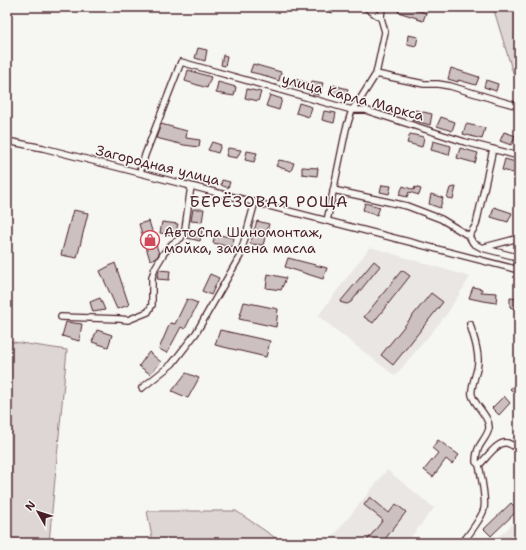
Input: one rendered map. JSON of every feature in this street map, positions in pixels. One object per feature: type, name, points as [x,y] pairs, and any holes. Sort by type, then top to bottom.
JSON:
[{"type":"street","points":[[365,7],[381,18]]},
{"type":"street","points":[[327,221],[346,129],[352,110],[376,74],[385,32],[381,18],[382,7]]},
{"type":"street","name":"улица Карла Маркса","points":[[140,173],[145,155],[181,62],[352,110],[365,110],[465,142],[519,156]]},
{"type":"street","points":[[376,74],[424,84],[450,86],[518,106]]},
{"type":"street","name":"Загородная улица","points":[[7,141],[43,148],[519,270]]},
{"type":"street","points":[[469,236],[476,225],[493,149]]},
{"type":"street","points":[[61,317],[128,320],[148,312],[152,305],[152,277],[155,268],[164,253],[172,244],[181,238],[185,229],[191,186]]},
{"type":"street","points":[[333,190],[407,206],[441,219],[469,236],[473,243],[482,248],[513,256],[518,261],[519,270]]},
{"type":"street","points":[[142,388],[172,364],[196,333],[240,256],[255,202]]},
{"type":"street","points":[[482,248],[519,238]]},
{"type":"street","points":[[462,543],[484,509],[482,481],[479,465],[476,462],[476,455],[479,446],[485,438],[489,428],[488,421],[472,394],[478,364],[476,343],[470,324]]},
{"type":"street","points":[[479,465],[496,447],[502,443],[507,443],[519,449]]},
{"type":"shaded area","points":[[493,7],[519,7],[519,73],[513,73]]},
{"type":"shaded area","points":[[370,247],[470,277],[446,315],[395,376],[318,316]]},
{"type":"shaded area","points":[[7,341],[67,350],[49,543],[7,543]]},
{"type":"shaded area","points":[[387,470],[434,508],[406,543],[328,543]]},
{"type":"shaded area","points":[[147,511],[236,511],[283,543],[153,543]]},
{"type":"shaded area","points":[[519,518],[519,529],[504,543],[492,543]]},
{"type":"building","points":[[318,7],[335,7],[333,13]]},
{"type":"building","points":[[400,7],[414,7],[413,9],[426,13],[423,21],[398,12]]},
{"type":"building","points":[[408,35],[418,37],[416,46],[407,44]]},
{"type":"building","points":[[198,48],[207,50],[205,61],[195,58]]},
{"type":"building","points":[[223,55],[227,56],[225,66],[221,65]]},
{"type":"building","points":[[253,64],[281,72],[279,81],[267,76],[250,72]]},
{"type":"building","points":[[451,68],[479,77],[476,85],[448,79]]},
{"type":"building","points":[[188,70],[211,77],[207,88],[185,81]]},
{"type":"building","points":[[295,79],[311,84],[312,81],[323,83],[319,95],[309,92],[309,90],[293,86]]},
{"type":"building","points":[[486,80],[498,84],[496,91],[484,87]]},
{"type":"building","points":[[218,82],[236,87],[234,96],[216,93]]},
{"type":"building","points":[[333,85],[348,89],[345,99],[330,95]]},
{"type":"building","points":[[247,89],[261,92],[258,101],[245,98]]},
{"type":"building","points":[[270,95],[282,99],[279,110],[266,106]]},
{"type":"building","points":[[299,103],[312,107],[309,117],[296,113]]},
{"type":"building","points":[[415,110],[432,114],[430,125],[412,120]]},
{"type":"building","points":[[324,111],[336,113],[334,123],[322,120]]},
{"type":"building","points":[[441,117],[455,122],[452,131],[437,126]]},
{"type":"building","points":[[161,124],[187,131],[186,138],[200,140],[199,147],[156,138]]},
{"type":"building","points":[[466,124],[485,128],[482,139],[463,134]]},
{"type":"building","points":[[504,132],[516,136],[511,145],[500,141]]},
{"type":"building","points":[[410,134],[424,137],[422,147],[407,143]]},
{"type":"building","points":[[433,141],[451,146],[449,155],[431,150]]},
{"type":"building","points":[[212,142],[221,145],[218,153],[208,150]]},
{"type":"building","points":[[228,148],[241,150],[237,158],[226,156]]},
{"type":"building","points":[[460,148],[478,153],[475,163],[457,158]]},
{"type":"building","points":[[247,151],[257,153],[254,162],[245,160]]},
{"type":"building","points":[[505,159],[519,163],[517,174],[502,170]]},
{"type":"building","points":[[279,160],[294,163],[291,171],[276,166]]},
{"type":"building","points":[[302,167],[318,168],[317,176],[302,174]]},
{"type":"building","points":[[222,180],[230,182],[228,188],[221,185]]},
{"type":"building","points":[[382,185],[391,186],[389,194],[380,192]]},
{"type":"building","points":[[403,186],[414,190],[415,187],[421,189],[419,195],[409,192],[407,197],[399,195]]},
{"type":"building","points":[[456,187],[453,199],[447,198],[450,188]]},
{"type":"building","points":[[431,194],[443,198],[440,208],[429,204]]},
{"type":"building","points":[[365,203],[380,207],[377,215],[363,210]]},
{"type":"building","points":[[494,207],[512,213],[508,222],[491,217]]},
{"type":"building","points":[[193,209],[204,209],[202,222],[191,221]]},
{"type":"building","points":[[73,210],[88,213],[77,258],[61,255]]},
{"type":"building","name":"АвтоСпа Шиномонтаж, мойка, замена масла","points":[[149,221],[159,254],[156,258],[150,260],[139,224]]},
{"type":"building","points":[[257,221],[269,224],[263,245],[250,244]]},
{"type":"building","points":[[162,222],[178,224],[175,235],[160,233]]},
{"type":"building","points":[[190,229],[202,231],[200,241],[187,238]]},
{"type":"building","points":[[215,234],[234,238],[232,247],[213,243]]},
{"type":"building","points":[[288,258],[327,268],[323,279],[285,267]]},
{"type":"building","points":[[374,261],[380,266],[351,302],[347,304],[340,302]]},
{"type":"building","points":[[115,263],[129,305],[117,309],[100,271]]},
{"type":"building","points":[[159,270],[170,271],[169,280],[157,279]]},
{"type":"building","points":[[402,270],[410,276],[373,323],[364,317]]},
{"type":"building","points":[[210,274],[219,278],[211,295],[202,291]]},
{"type":"building","points":[[268,274],[286,278],[281,290],[266,288]]},
{"type":"building","points":[[473,287],[482,289],[481,292],[497,293],[496,303],[469,298]]},
{"type":"building","points":[[431,293],[443,302],[393,365],[381,355]]},
{"type":"building","points":[[100,298],[105,310],[93,312],[90,302]]},
{"type":"building","points":[[510,298],[519,299],[517,310],[510,307]]},
{"type":"building","points":[[187,299],[198,303],[185,329],[181,327],[167,353],[159,349],[170,323],[175,324]]},
{"type":"building","points":[[244,302],[278,309],[276,327],[239,319]]},
{"type":"building","points":[[66,322],[82,324],[79,341],[62,336]]},
{"type":"building","points":[[97,330],[112,335],[108,347],[92,342]]},
{"type":"building","points":[[220,330],[270,341],[266,357],[215,345]]},
{"type":"building","points":[[149,352],[161,362],[150,374],[139,366]]},
{"type":"building","points":[[186,373],[199,378],[188,398],[172,391]]},
{"type":"building","points":[[519,380],[519,397],[510,389]]},
{"type":"building","points":[[504,396],[510,403],[499,415],[492,408]]},
{"type":"building","points":[[438,440],[459,455],[452,464],[446,459],[433,477],[424,470],[438,453],[432,448]]},
{"type":"building","points":[[370,497],[389,513],[396,504],[406,512],[382,543],[365,543],[383,520],[364,505]]},
{"type":"building","points":[[511,503],[518,510],[491,536],[484,529]]},
{"type":"place","name":"АвтоСпа Шиномонтаж, мойка, замена масла","points":[[150,240]]},
{"type":"district","name":"БЕРЁЗОВАЯ РОЩА","points":[[269,201]]}]
